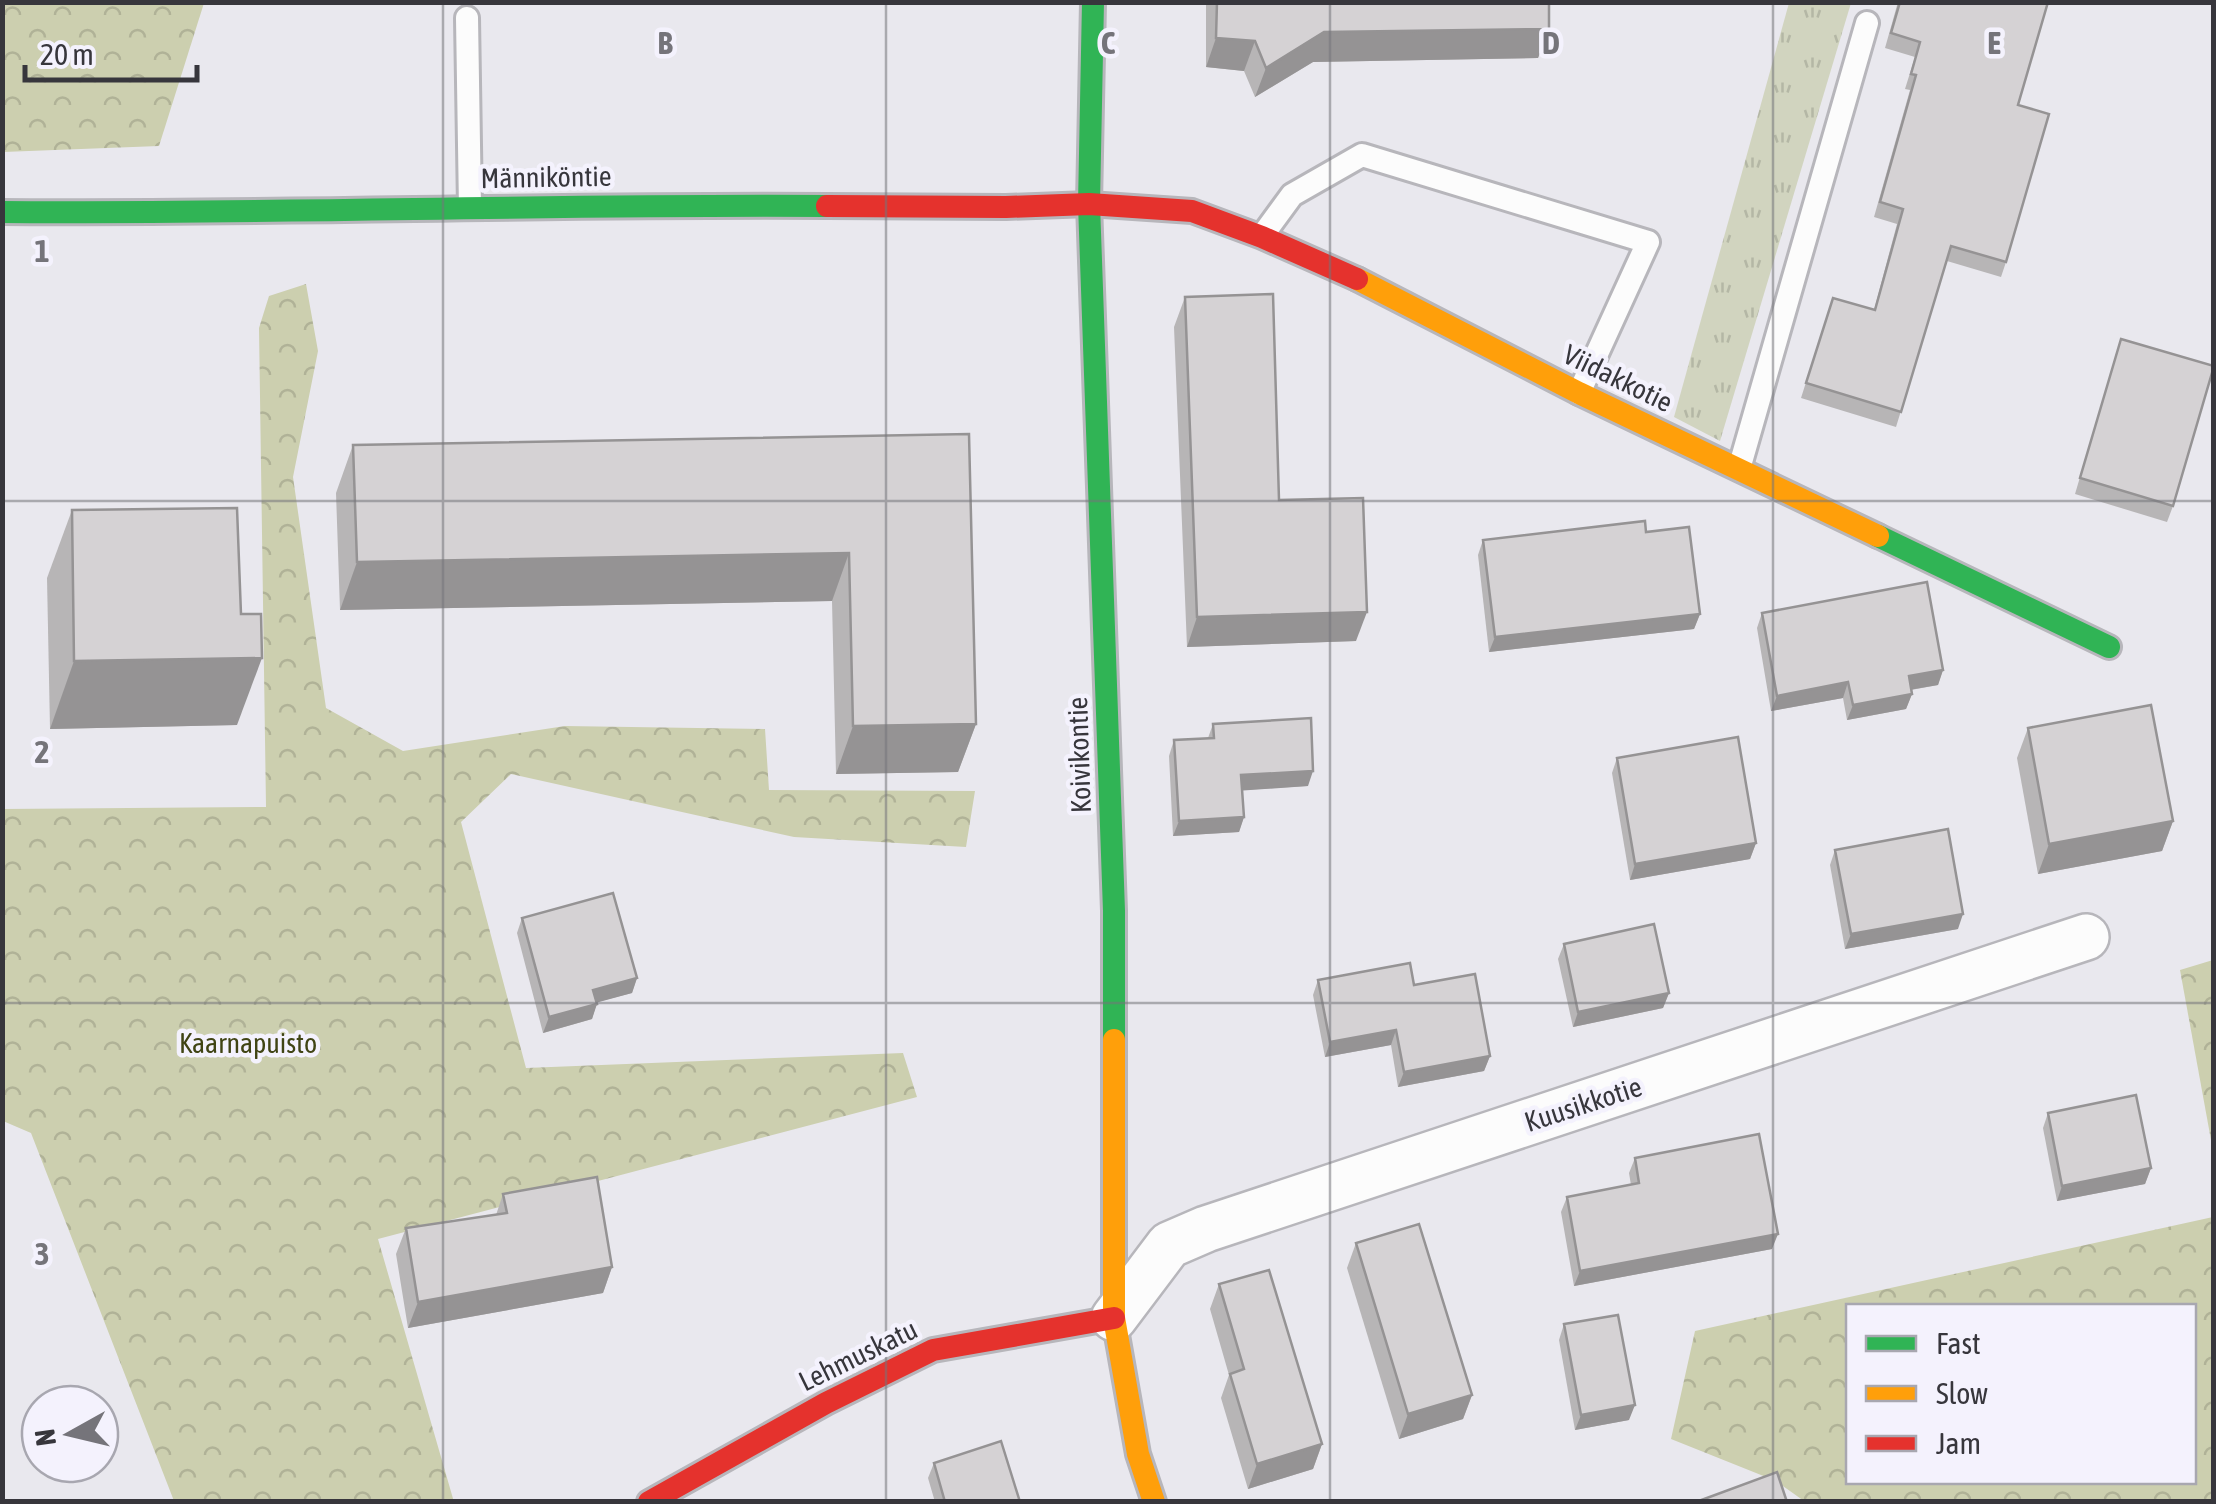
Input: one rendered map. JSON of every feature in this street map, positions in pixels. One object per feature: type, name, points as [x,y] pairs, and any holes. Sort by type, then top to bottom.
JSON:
[{"type":"street","name":"Koivikontie","points":[[1092,2],[1090,204],[1114,911],[1114,1318],[1138,1454],[1154,1502]]},
{"type":"street","name":"Männiköntie","points":[[2,212],[1090,204]]},
{"type":"street","name":"Viidakkotie","points":[[1090,204],[1192,212],[1345,273],[1578,393],[2109,648]]},
{"type":"street","name":"Kuusikkotie","points":[[1114,1318],[1169,1245],[1206,1229],[2086,936]]},
{"type":"street","name":"Lehmuskatu","points":[[649,1502],[826,1403],[933,1350],[1114,1318]]},
{"type":"lane","points":[[467,18],[470,208]]},
{"type":"lane","points":[[1739,469],[1867,23]]},
{"type":"lane","points":[[1262,237],[1292,195],[1362,156],[1648,242],[1578,393]]},
{"type":"green space","points":[[2,3],[204,3],[159,146],[3,152]]},
{"type":"green space","points":[[1789,3],[1851,3],[1720,441],[1674,417]]},
{"type":"green space","name":"Kaarnapuisto","points":[[306,284],[318,351],[293,477],[326,708],[403,751],[565,726],[765,729],[769,790],[975,791],[966,847],[794,837],[511,774],[461,822],[526,1068],[903,1053],[917,1097],[378,1239],[454,1502],[174,1501],[31,1133],[3,1121],[2,809],[266,807],[259,328],[269,296]]},
{"type":"green space","points":[[2214,960],[2213,1151],[2180,970]]},
{"type":"green space","points":[[2213,1217],[2213,1501],[1804,1501],[1776,1481],[1671,1439],[1695,1331]]},
{"type":"building","points":[[1217,2],[1549,2],[1549,29],[1324,32],[1266,68],[1255,41],[1216,38]]},
{"type":"building","points":[[1900,2],[2048,2],[2018,105],[2049,114],[2006,262],[1951,246],[1901,412],[1806,383],[1833,298],[1875,310],[1903,209],[1880,202],[1916,75],[1911,74],[1920,42],[1891,33]]},
{"type":"building","points":[[1273,294],[1279,500],[1363,498],[1367,612],[1197,617],[1185,297]]},
{"type":"building","points":[[2121,339],[2214,366],[2173,506],[2080,478]]},
{"type":"building","points":[[969,434],[976,724],[853,726],[849,553],[357,562],[353,445]]},
{"type":"building","points":[[237,508],[241,614],[261,614],[262,658],[74,661],[72,510]]},
{"type":"building","points":[[1645,521],[1646,532],[1689,527],[1700,614],[1495,637],[1483,540]]},
{"type":"building","points":[[1927,582],[1943,670],[1909,676],[1912,694],[1853,705],[1848,682],[1777,696],[1762,613]]},
{"type":"building","points":[[2151,705],[2173,821],[2049,844],[2028,728]]},
{"type":"building","points":[[1311,718],[1313,771],[1241,775],[1244,817],[1179,821],[1174,740],[1214,738],[1213,724]]},
{"type":"building","points":[[1738,737],[1756,843],[1635,864],[1617,758]]},
{"type":"building","points":[[1948,829],[1963,914],[1851,934],[1835,850]]},
{"type":"building","points":[[613,893],[637,978],[593,990],[597,1004],[549,1017],[522,918]]},
{"type":"building","points":[[1654,924],[1669,993],[1578,1012],[1564,944]]},
{"type":"building","points":[[1410,963],[1414,985],[1475,974],[1490,1056],[1404,1072],[1396,1030],[1330,1042],[1318,980]]},
{"type":"building","points":[[2136,1095],[2151,1168],[2062,1186],[2048,1113]]},
{"type":"building","points":[[1759,1134],[1778,1234],[1580,1271],[1567,1197],[1639,1183],[1635,1158]]},
{"type":"building","points":[[597,1177],[612,1267],[418,1302],[406,1228],[507,1213],[503,1194]]},
{"type":"building","points":[[1419,1224],[1472,1395],[1408,1414],[1356,1243]]},
{"type":"building","points":[[1269,1270],[1322,1444],[1257,1464],[1230,1374],[1244,1369],[1219,1284]]},
{"type":"building","points":[[1618,1315],[1635,1405],[1581,1415],[1564,1324]]},
{"type":"building","points":[[1001,1441],[1020,1502],[945,1502],[934,1463]]},
{"type":"building","points":[[1777,1472],[1787,1502],[1696,1502]]},
{"type":"traffic: fast","points":[[1093,2],[1089,204],[1114,911],[1114,1040]]},
{"type":"traffic: fast","points":[[2,212],[827,206]]},
{"type":"traffic: fast","points":[[1878,536],[2109,647]]},
{"type":"traffic: slow","points":[[1357,279],[1579,393],[1878,536]]},
{"type":"traffic: slow","points":[[1114,1040],[1114,1318],[1138,1454],[1154,1502]]},
{"type":"traffic: jam","points":[[827,206],[1089,204],[1192,211],[1357,279]]},
{"type":"traffic: jam","points":[[649,1502],[826,1403],[933,1350],[1114,1318]]}]
